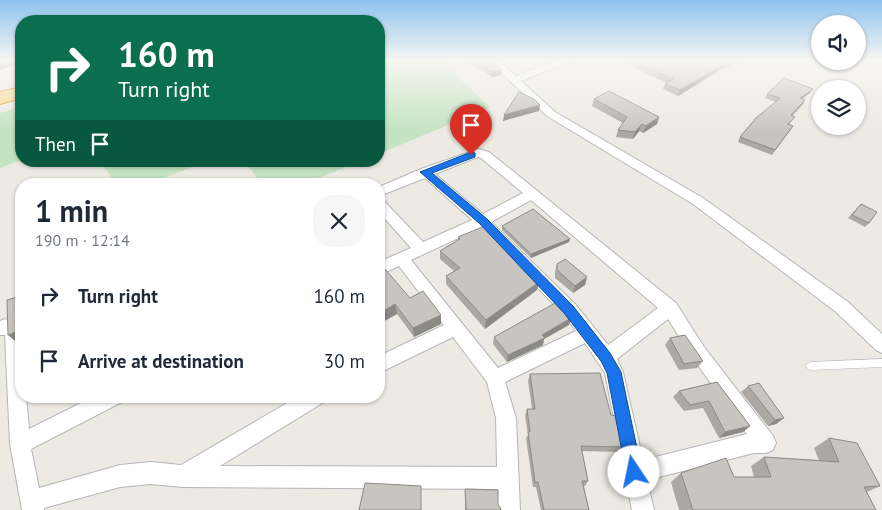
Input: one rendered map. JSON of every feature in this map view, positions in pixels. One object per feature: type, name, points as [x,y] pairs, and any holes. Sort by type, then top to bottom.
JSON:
[{"type":"highway","points":[[0,98],[15,94]]},
{"type":"street","points":[[519,85],[551,114],[698,201],[778,258],[842,307],[882,345]]},
{"type":"street","points":[[385,189],[425,172],[478,153],[485,155],[632,274],[670,308],[698,352],[766,442],[754,443],[634,472]]},
{"type":"street","points":[[425,172],[482,221],[569,309],[606,357],[614,372],[643,510]]},
{"type":"street","points":[[385,266],[482,221],[532,194]]},
{"type":"street","points":[[385,210],[421,249]]},
{"type":"street","points":[[401,258],[495,378],[506,418],[509,510]]},
{"type":"street","points":[[606,357],[670,308]]},
{"type":"street","points":[[0,328],[5,326],[13,332],[15,364]]},
{"type":"street","points":[[385,362],[455,328]]},
{"type":"street","points":[[495,378],[588,334]]},
{"type":"street","points":[[17,403],[20,444],[32,506],[120,476],[151,473],[183,476],[508,478]]},
{"type":"street","points":[[20,444],[102,403]]},
{"type":"street","points":[[183,476],[305,403]]},
{"type":"lane","points":[[811,366],[882,363]]},
{"type":"green space","points":[[385,85],[466,85],[490,107],[385,151]]},
{"type":"green space","points":[[15,108],[15,162],[0,168],[0,113]]},
{"type":"green space","points":[[104,167],[192,167],[164,178],[112,178]]},
{"type":"green space","points":[[249,167],[346,167],[319,178],[257,178]]},
{"type":"building","points":[[667,85],[689,85],[680,90]]},
{"type":"building","points":[[777,85],[802,85],[811,88],[811,90],[800,98],[805,100],[791,115],[795,117],[788,124],[793,126],[775,150],[740,137],[756,118],[780,98],[767,94]]},
{"type":"building","points":[[609,91],[659,117],[646,126],[642,124],[635,132],[618,130],[627,117],[594,99]]},
{"type":"building","points":[[519,92],[534,99],[540,105],[504,115]]},
{"type":"building","points":[[861,204],[877,212],[869,223],[852,215]]},
{"type":"building","points":[[533,209],[570,239],[531,254],[502,226]]},
{"type":"building","points":[[485,226],[539,282],[486,320],[446,276],[460,268],[440,251],[460,239],[458,237]]},
{"type":"building","points":[[565,259],[587,277],[575,286],[557,270],[557,264]]},
{"type":"building","points":[[385,269],[410,298],[423,291],[441,315],[413,328],[395,304],[385,310]]},
{"type":"building","points":[[15,298],[15,332],[8,335],[7,300]]},
{"type":"building","points":[[557,302],[571,318],[542,335],[545,338],[508,355],[494,337]]},
{"type":"building","points":[[685,335],[703,361],[684,364],[670,338]]},
{"type":"building","points":[[600,373],[611,415],[617,416],[623,447],[581,446],[588,481],[582,481],[589,510],[544,510],[538,482],[535,482],[528,432],[530,432],[527,409],[535,409],[530,374]]},
{"type":"building","points":[[717,382],[750,426],[725,432],[709,401],[690,405],[679,391]]},
{"type":"building","points":[[759,383],[784,418],[775,420],[748,386]]},
{"type":"building","points":[[829,438],[857,443],[880,486],[864,487],[876,510],[693,510],[681,473],[726,458],[734,477],[771,477],[764,457],[839,462]]},
{"type":"building","points":[[365,483],[421,486],[421,510],[359,510]]},
{"type":"building","points":[[465,489],[498,490],[498,505],[501,510],[466,510]]},
{"type":"route","points":[[471,155],[425,172],[482,221],[569,309],[606,357],[614,372],[634,472]]}]
